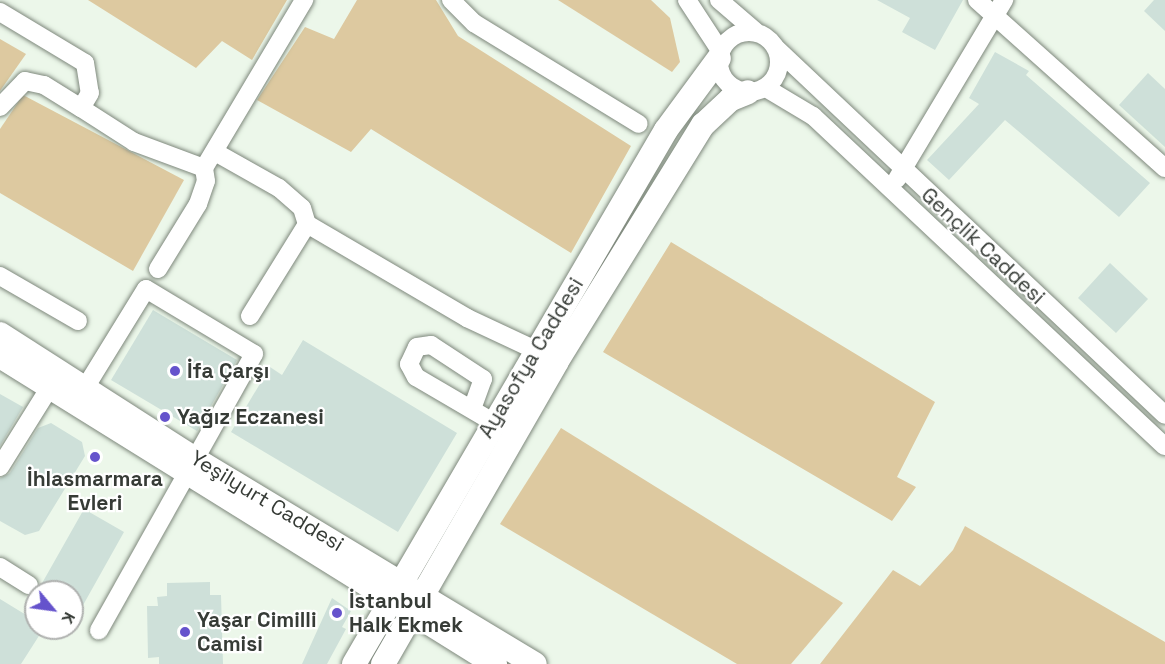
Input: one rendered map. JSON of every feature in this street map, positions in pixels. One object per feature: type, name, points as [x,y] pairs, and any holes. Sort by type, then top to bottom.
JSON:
[{"type":"main road","name":"Ayasofya Caddesi","points":[[354,664],[493,422],[666,130],[720,55]]},
{"type":"main road","name":"Ayasofya Caddesi","points":[[383,664],[557,361],[704,125],[731,99],[757,90]]},
{"type":"main road","name":"Yeşilyurt Caddesi","points":[[0,334],[85,388],[189,467]]},
{"type":"main road","name":"Yeşilyurt Caddesi","points":[[0,356],[418,603],[535,664]]},
{"type":"main road","name":"Yeşilyurt Caddesi","points":[[418,603],[495,664]]},
{"type":"street","points":[[158,269],[198,204],[206,181],[204,168],[304,0]]},
{"type":"street","points":[[451,0],[474,23],[639,124]]},
{"type":"street","points":[[687,0],[720,55],[729,85],[757,90],[779,70],[777,49],[719,0]]},
{"type":"street","points":[[977,0],[999,8],[1165,168]]},
{"type":"street","points":[[888,190],[905,170],[999,8]]},
{"type":"street","points":[[0,12],[85,63],[90,93],[81,108]]},
{"type":"street","points":[[720,55],[736,34],[755,31]]},
{"type":"street","name":"Gençlik Caddesi","points":[[777,49],[1165,416]]},
{"type":"street","points":[[0,106],[25,81],[44,85],[134,142],[204,168]]},
{"type":"street","name":"Gençlik Caddesi","points":[[757,90],[813,116],[888,190],[1165,446]]},
{"type":"street","points":[[214,152],[279,188],[302,208],[307,224],[466,318],[536,349],[557,361]]},
{"type":"street","points":[[250,316],[307,224]]},
{"type":"street","points":[[0,276],[78,321]]},
{"type":"street","points":[[85,388],[146,289],[254,354],[99,630]]},
{"type":"street","points":[[0,467],[50,387]]},
{"type":"street","points":[[472,409],[493,422]]},
{"type":"street","points":[[0,567],[24,582]]},
{"type":"shaded area","points":[[88,0],[287,0],[252,60],[222,41],[196,68]]},
{"type":"shaded area","points":[[357,0],[436,0],[458,36],[631,146],[571,253],[371,129],[351,152],[257,100],[305,27],[334,39]]},
{"type":"shaded area","points":[[558,0],[651,0],[670,18],[680,62],[672,72]]},
{"type":"shaded area","points":[[0,39],[26,54],[0,91]]},
{"type":"shaded area","points":[[23,95],[184,180],[133,271],[0,193],[0,129]]},
{"type":"shaded area","points":[[671,242],[935,402],[897,477],[916,487],[892,521],[603,352]]},
{"type":"shaded area","points":[[561,428],[843,603],[791,664],[737,664],[500,524]]},
{"type":"shaded area","points":[[965,526],[1165,642],[1165,664],[820,664],[893,570],[920,586],[953,550]]},
{"type":"building","points":[[877,0],[963,0],[935,50],[902,32],[910,18]]},
{"type":"building","points":[[1154,0],[1165,0],[1165,31],[1144,11]]},
{"type":"building","points":[[995,52],[1029,71],[1026,75],[1150,183],[1119,217],[1005,120],[949,180],[927,160],[979,104],[969,98]]},
{"type":"building","points":[[1148,73],[1165,89],[1165,147],[1119,105]]},
{"type":"building","points":[[1110,263],[1148,299],[1116,333],[1078,298]]},
{"type":"building","name":"İfa Çarşı","points":[[153,310],[237,360],[197,431],[111,380]]},
{"type":"building","points":[[303,340],[457,433],[398,532],[231,432],[270,367],[282,375]]},
{"type":"building","points":[[0,394],[23,407],[0,446]]},
{"type":"building","points":[[51,423],[82,442],[85,456],[39,531],[25,535],[0,521],[0,478],[10,473],[38,428]]},
{"type":"building","points":[[84,509],[124,532],[84,603],[84,580],[44,580]]},
{"type":"building","name":"Yaşar Cimilli Camisi","points":[[210,582],[210,595],[221,595],[223,664],[159,664],[159,657],[148,658],[147,606],[158,606],[157,597],[167,596],[167,583]]},
{"type":"building","points":[[332,598],[351,611],[342,627],[346,629],[327,664],[302,664]]},
{"type":"building","points":[[0,599],[24,614],[24,640],[36,640],[21,664],[0,664]]},
{"type":"place","name":"İfa Çarşı","points":[[175,371]]},
{"type":"place","name":"Yağız Eczanesi","points":[[165,417]]},
{"type":"place","name":"İhlasmarmara Evleri","points":[[95,457]]},
{"type":"place","name":"İstanbul Halk Ekmek","points":[[337,613]]},
{"type":"place","name":"Yaşar Cimilli Camisi","points":[[185,632]]}]
